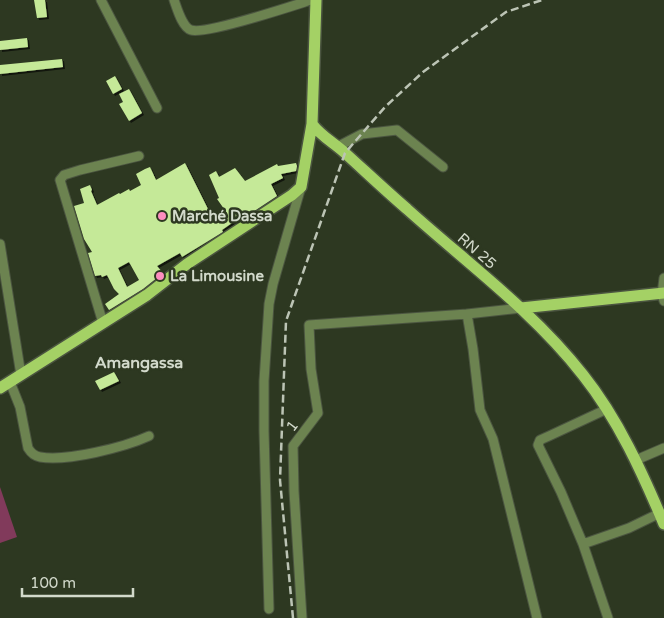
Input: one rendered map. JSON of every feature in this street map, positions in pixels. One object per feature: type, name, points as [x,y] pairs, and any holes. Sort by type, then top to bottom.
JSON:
[{"type":"main road","points":[[0,388],[147,295],[187,264],[292,195],[301,187],[312,124],[316,0]]},
{"type":"main road","name":"RN 25","points":[[312,124],[317,131],[338,147],[521,308],[583,374],[607,409],[636,460],[662,519]]},
{"type":"main road","points":[[521,308],[663,296]]},
{"type":"street","points":[[101,0],[157,108]]},
{"type":"street","points":[[174,0],[186,26],[192,30],[202,30],[241,21],[311,0]]},
{"type":"street","points":[[338,147],[362,134],[397,130],[443,167]]},
{"type":"street","points":[[103,323],[60,180],[64,174],[139,156]]},
{"type":"street","points":[[269,609],[264,414],[269,304],[272,284],[301,187]]},
{"type":"street","points":[[0,244],[21,375]]},
{"type":"street","points":[[663,296],[664,278]]},
{"type":"street","points":[[521,308],[467,314],[480,410],[492,439],[537,618]]},
{"type":"street","name":"1","points":[[302,618],[293,446],[318,414],[311,369],[309,325],[467,314]]},
{"type":"street","points":[[10,382],[20,407],[28,448],[32,454],[40,457],[91,453],[125,445],[149,436]]},
{"type":"street","points":[[607,409],[540,440],[538,445],[583,544],[608,618]]},
{"type":"street","points":[[636,460],[664,448]]},
{"type":"street","points":[[583,544],[662,519]]},
{"type":"shaded area","points":[[0,487],[17,537],[0,543]]},
{"type":"building","points":[[34,0],[45,0],[47,17],[37,18]]},
{"type":"building","points":[[27,38],[28,47],[0,50],[0,41]]},
{"type":"building","points":[[62,59],[63,67],[0,74],[0,65]]},
{"type":"building","points":[[115,76],[122,89],[113,94],[106,81]]},
{"type":"building","points":[[129,89],[142,113],[129,121],[119,104],[123,102],[119,94]]},
{"type":"building","points":[[185,163],[214,221],[227,213],[217,199],[219,198],[209,175],[216,171],[219,177],[235,168],[245,181],[277,164],[278,166],[296,163],[297,166],[296,171],[281,174],[283,178],[271,184],[277,196],[244,218],[232,223],[222,230],[223,232],[182,257],[180,253],[157,266],[163,273],[143,289],[109,310],[105,304],[119,294],[114,289],[107,275],[102,277],[101,275],[95,276],[88,253],[92,252],[84,239],[74,206],[84,203],[80,189],[90,185],[97,205],[119,193],[129,189],[130,191],[141,185],[136,174],[145,169],[150,167],[156,180]],"holes":[[[129,262],[139,280],[127,287],[118,268]]]},
{"type":"building","points":[[114,372],[119,381],[100,390],[95,381]]},
{"type":"railway","points":[[293,618],[280,480],[286,321],[345,153],[385,107],[423,72],[506,12],[542,0]]},
{"type":"place","name":"Marché Dassa","points":[[162,216]]},
{"type":"place","name":"La Limousine","points":[[160,276]]},
{"type":"district","name":"Amangassa","points":[[139,363]]}]
